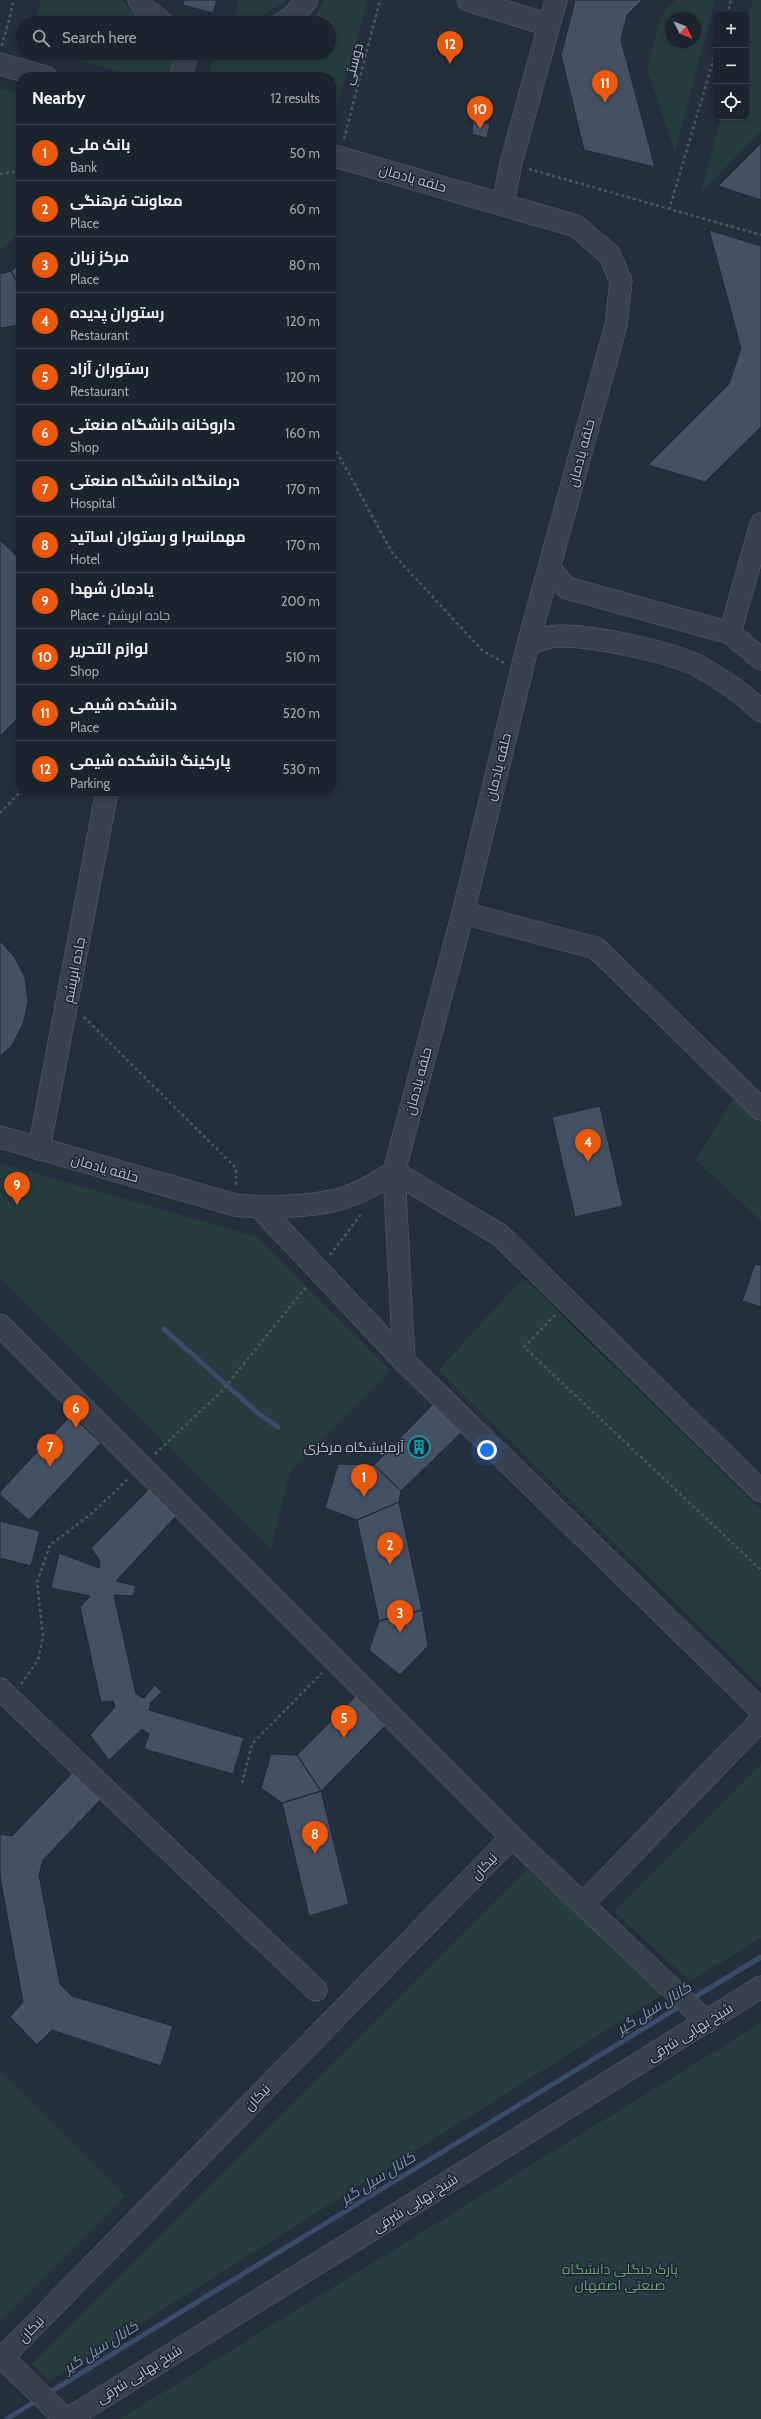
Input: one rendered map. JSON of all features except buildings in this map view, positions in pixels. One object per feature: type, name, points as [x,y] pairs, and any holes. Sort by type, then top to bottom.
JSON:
[{"type":"street","points":[[139,0],[144,8],[154,16]]},
{"type":"street","points":[[293,16],[307,0]]},
{"type":"street","points":[[468,0],[549,25]]},
{"type":"street","points":[[503,203],[512,163],[556,0]]},
{"type":"street","points":[[182,72],[185,60]]},
{"type":"street","points":[[0,64],[28,72]]},
{"type":"street","name":"حلقه یادمان","points":[[0,1137],[39,1150],[235,1205],[260,1208],[336,1200],[374,1185],[394,1172],[463,913],[528,644],[616,326],[621,281],[609,254],[576,226],[503,203],[336,156]]},
{"type":"street","points":[[730,633],[761,524]]},
{"type":"street","points":[[549,568],[567,588],[730,633],[761,659]]},
{"type":"street","points":[[528,644],[557,636],[611,642],[659,653],[701,667],[744,695],[761,711]]},
{"type":"street","name":"جاده ابریشم","points":[[39,1150],[106,796]]},
{"type":"street","points":[[463,913],[596,948],[761,1109]]},
{"type":"street","points":[[394,1172],[500,1235],[761,1491]]},
{"type":"street","points":[[394,1172],[404,1361]]},
{"type":"street","points":[[260,1208],[404,1361],[761,1710]]},
{"type":"street","points":[[0,1324],[512,1837],[707,2022]]},
{"type":"street","points":[[5,1693],[316,1990]]},
{"type":"street","points":[[582,1904],[761,1720]]},
{"type":"street","name":"نیکان","points":[[67,2419],[1,2356],[512,1837]]},
{"type":"street","name":"شیخ بهایی شرقی","points":[[67,2419],[761,1987]]},
{"type":"path","points":[[0,54],[14,0]]},
{"type":"path","name":"دوستی","points":[[336,153],[380,0]]},
{"type":"path","points":[[728,12],[731,0]]},
{"type":"path","points":[[669,210],[713,61]]},
{"type":"path","points":[[512,163],[669,210],[761,235]]},
{"type":"path","points":[[0,174],[16,172]]},
{"type":"path","points":[[336,450],[393,554],[482,650],[521,674]]},
{"type":"path","points":[[0,813],[16,796]]},
{"type":"path","points":[[68,1001],[236,1168],[235,1205]]},
{"type":"path","points":[[568,1301],[524,1347],[761,1570]]},
{"type":"path","points":[[5,1693],[38,1660],[43,1638],[37,1582],[50,1545],[90,1515],[221,1392],[245,1362]]},
{"type":"path","points":[[242,1783],[252,1744],[335,1660]]},
{"type":"green space","points":[[41,0],[122,0],[135,16],[37,16]]},
{"type":"green space","points":[[239,0],[287,0],[261,16],[234,16]]},
{"type":"green space","points":[[325,0],[368,0],[336,110],[336,72],[210,72],[213,60],[336,60],[336,16],[315,16]]},
{"type":"green space","points":[[675,0],[715,0],[675,153],[647,68],[661,16]]},
{"type":"green space","points":[[753,0],[761,0],[761,131],[700,194],[720,120],[749,120],[749,15]]},
{"type":"green space","points":[[77,60],[175,60],[171,72],[121,72]]},
{"type":"green space","points":[[0,88],[16,93],[16,236],[0,250]]},
{"type":"green space","points":[[738,1091],[761,1115],[761,1221],[696,1160]]},
{"type":"green space","points":[[0,1163],[257,1237],[390,1371],[291,1470],[271,1549],[0,1279]]},
{"type":"green space","points":[[523,1278],[761,1510],[761,1687],[439,1370]]},
{"type":"green space","points":[[761,1764],[761,1938],[690,1981],[615,1912]]},
{"type":"green space","points":[[528,1869],[664,1994],[49,2381],[32,2364]]},
{"type":"green space","name":"پارک جنگلی دانشگاه صنعتی اصفهان","points":[[761,2023],[761,2419],[120,2419]]},
{"type":"green space","points":[[0,2071],[125,2196],[0,2321]]},
{"type":"waterway","points":[[164,1329],[259,1414],[278,1427]]},
{"type":"waterway","name":"کانال سیل گیر","points":[[690,2000],[761,1957]]},
{"type":"waterway","name":"کانال سیل گیر","points":[[47,2394],[682,2005]]},
{"type":"waterway","name":"کانال سیل گیر","points":[[7,2419],[39,2399]]},
{"type":"place","name":"پارکینگ دانشکده شیمی","points":[[450,64]]},
{"type":"place","name":"دانشکده شیمی","points":[[605,103]]},
{"type":"place","name":"لوازم التحریر","points":[[480,129]]},
{"type":"place","name":"رستوران پدیده","points":[[588,1162]]},
{"type":"place","name":"یادمان شهدا","points":[[17,1205]]},
{"type":"place","name":"داروخانه دانشگاه صنعتی","points":[[76,1428]]},
{"type":"place","name":"آزمایشگاه مرکزی","points":[[419,1447]]},
{"type":"place","name":"درمانگاه دانشگاه صنعتی","points":[[50,1467]]},
{"type":"place","name":"بانک ملی","points":[[364,1497]]},
{"type":"place","name":"معاونت فرهنگی","points":[[390,1565]]},
{"type":"place","name":"مرکز زبان","points":[[400,1633]]},
{"type":"place","name":"رستوران آزاد","points":[[344,1738]]},
{"type":"place","name":"مهمانسرا و رستوان اساتید","points":[[315,1854]]}]
